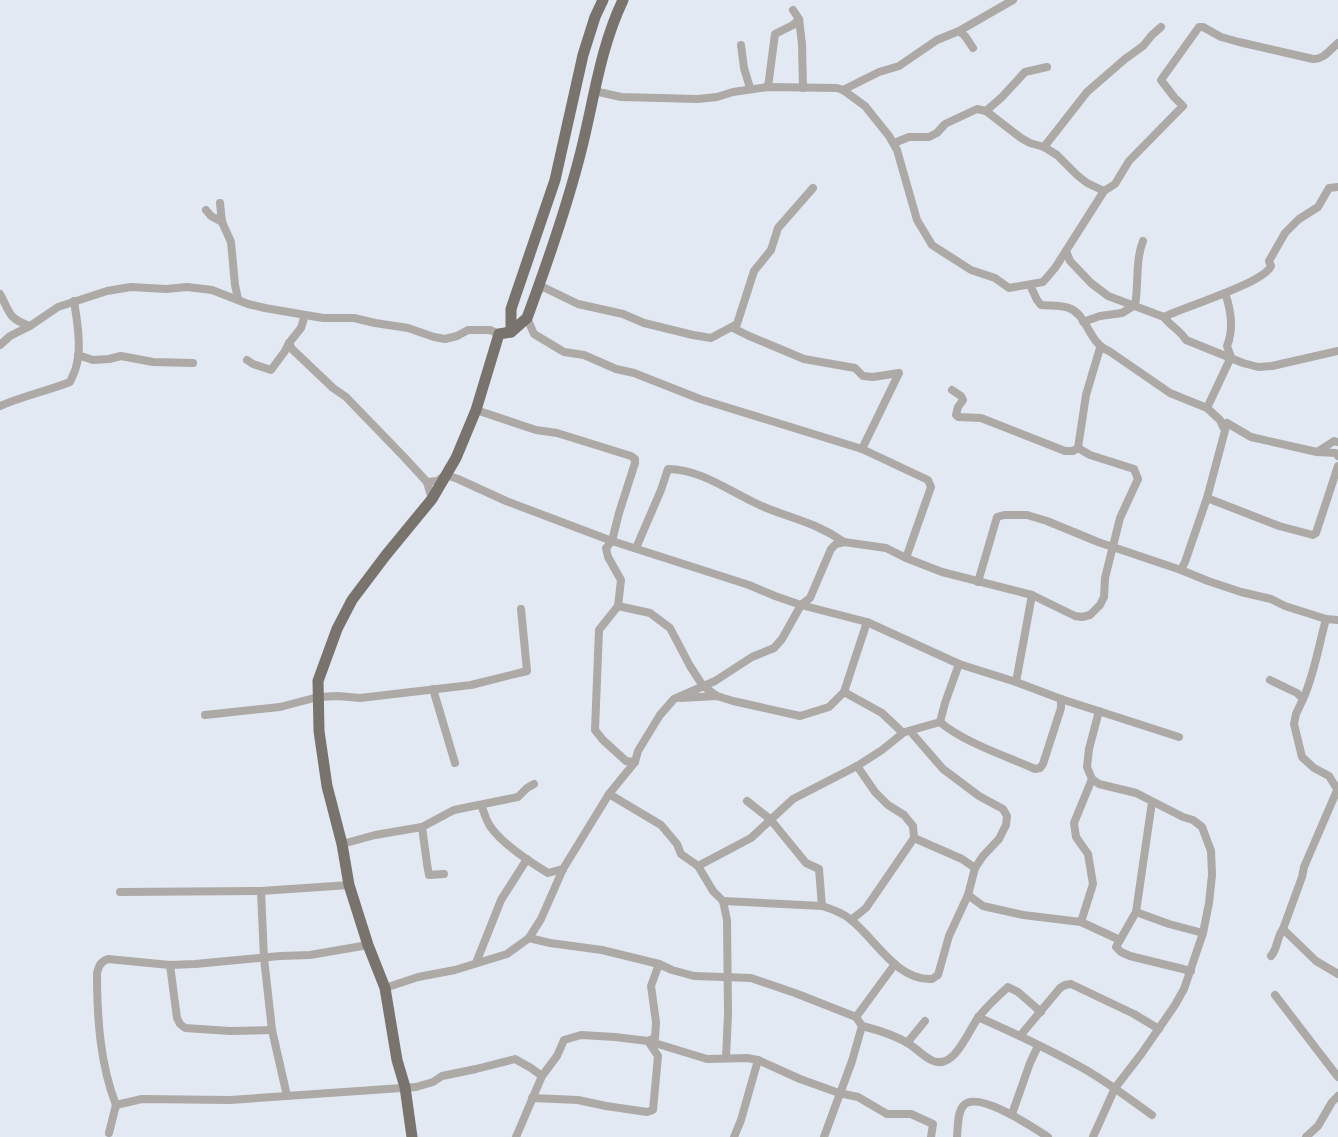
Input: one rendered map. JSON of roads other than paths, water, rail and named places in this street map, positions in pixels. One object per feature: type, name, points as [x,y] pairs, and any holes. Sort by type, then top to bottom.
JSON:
[{"type":"main road","points":[[510,332],[511,309],[555,180],[583,55],[595,17],[603,0]]},
{"type":"main road","points":[[412,1137],[405,1087],[398,1060],[385,988],[368,945],[349,885],[342,844],[334,819],[321,751],[318,680],[337,629],[352,600],[386,555],[432,500],[456,458],[476,410],[499,334],[510,332],[527,318],[572,184],[601,59],[612,23],[623,0]]},
{"type":"street","points":[[843,90],[879,72],[899,66],[937,40],[958,31],[1013,0]]},
{"type":"street","points":[[794,10],[800,19],[803,88]]},
{"type":"street","points":[[768,87],[775,34],[793,25],[800,19]]},
{"type":"street","points":[[1044,146],[1088,92],[1125,59],[1143,46],[1161,27]]},
{"type":"street","points":[[594,91],[621,97],[698,100],[748,89],[768,87],[819,87],[843,90],[864,106],[877,120],[898,150],[917,220],[932,245],[971,270],[995,278],[1009,288],[1043,282],[1055,268],[1104,190],[1115,184],[1129,161],[1183,106],[1161,80],[1199,27],[1204,27],[1221,37],[1313,59],[1322,58],[1338,43]]},
{"type":"street","points":[[958,31],[965,36],[973,48]]},
{"type":"street","points":[[741,45],[744,68],[750,88],[748,89]]},
{"type":"street","points":[[986,111],[1025,72],[1047,67]]},
{"type":"street","points":[[894,144],[909,136],[930,137],[937,133],[945,124],[978,109],[986,111],[1021,138],[1030,143],[1044,146],[1088,183],[1104,190]]},
{"type":"street","points":[[1164,317],[1247,284],[1266,273],[1271,266],[1269,261],[1285,233],[1299,219],[1318,207],[1329,188],[1338,187]]},
{"type":"street","points":[[536,294],[542,288],[578,304],[623,314],[644,323],[711,338],[733,328],[737,324],[754,271],[771,250],[778,228],[812,188]]},
{"type":"street","points":[[220,203],[222,222],[231,242],[233,272],[238,300]]},
{"type":"street","points":[[206,210],[211,216],[222,222]]},
{"type":"street","points":[[1083,322],[1100,316],[1122,313],[1134,305],[1137,265],[1143,241]]},
{"type":"street","points":[[1066,251],[1070,261],[1090,283],[1108,296],[1164,317],[1169,324],[1181,332],[1186,340],[1243,363],[1258,367],[1272,366],[1338,351]]},
{"type":"street","points":[[1030,285],[1041,304],[1068,307],[1078,314],[1100,348],[1109,351],[1170,393],[1207,408],[1220,420],[1223,428],[1227,423]]},
{"type":"street","points":[[0,345],[10,336],[30,326],[58,307],[74,300],[117,288],[131,287],[198,288],[221,293],[265,308],[323,318],[354,318],[408,328],[445,339],[457,336],[463,331],[468,330],[490,330],[499,334]]},
{"type":"street","points":[[1207,408],[1231,357],[1227,346],[1231,336],[1231,323],[1229,305],[1225,293]]},
{"type":"street","points":[[0,294],[2,305],[16,322],[30,326]]},
{"type":"street","points":[[0,406],[18,398],[48,391],[70,382],[77,367],[78,355],[74,300]]},
{"type":"street","points":[[247,360],[271,370],[301,328],[305,315]]},
{"type":"street","points":[[527,318],[534,334],[564,352],[584,356],[634,373],[700,399],[862,449],[928,480],[931,487],[906,558]]},
{"type":"street","points":[[733,328],[804,359],[855,368],[863,376],[873,377],[899,373],[862,449]]},
{"type":"street","points":[[289,343],[292,349],[333,388],[346,397],[427,482],[432,500]]},
{"type":"street","points":[[952,390],[961,396],[963,400],[957,410],[956,415],[958,417],[981,418],[1073,452],[1078,448],[1086,395],[1100,348]]},
{"type":"street","points":[[78,355],[92,360],[121,356],[153,362],[193,363]]},
{"type":"street","points":[[476,410],[536,430],[557,433],[622,453],[635,459],[612,541],[606,548],[608,557],[620,578],[618,606],[609,620],[599,630],[594,712],[595,730],[622,758],[626,761],[635,762]]},
{"type":"street","points":[[1227,423],[1251,437],[1317,452],[1336,453],[1338,456]]},
{"type":"street","points":[[1181,570],[1207,498],[1227,423]]},
{"type":"street","points":[[1317,452],[1334,441],[1338,442]]},
{"type":"street","points":[[385,988],[418,977],[455,970],[507,954],[529,938],[541,919],[563,868],[609,794],[635,762],[638,751],[660,715],[674,699],[715,681],[752,657],[774,648],[801,605],[810,598],[831,549],[836,544],[844,542],[886,548],[906,558],[978,582],[1032,595],[1075,616],[1082,617],[1095,612],[1104,597],[1105,578],[1120,518],[1138,479],[1134,469],[1090,455],[1078,448]]},
{"type":"street","points":[[1207,498],[1279,526],[1313,535],[1316,533],[1338,466]]},
{"type":"street","points":[[636,548],[668,469],[679,469],[712,481],[764,507],[810,522],[830,532],[844,542]]},
{"type":"street","points":[[427,482],[437,481],[446,475],[458,478],[506,502],[612,541],[749,584],[774,596],[801,605],[867,622],[959,664],[1179,737]]},
{"type":"street","points":[[978,582],[996,521],[1000,515],[1027,515],[1047,521],[1098,542],[1181,570],[1208,582],[1271,599],[1285,606],[1326,619],[1338,620]]},
{"type":"street","points":[[1016,682],[1032,595]]},
{"type":"street","points":[[618,606],[650,613],[670,628],[703,686],[717,696],[800,716],[829,707],[844,692],[867,622]]},
{"type":"street","points":[[205,715],[280,707],[318,697],[360,698],[399,695],[471,685],[527,671],[521,609]]},
{"type":"street","points":[[1271,956],[1275,951],[1278,936],[1283,929],[1304,867],[1338,789],[1329,776],[1314,768],[1302,757],[1294,724],[1296,714],[1310,684],[1326,619]]},
{"type":"street","points":[[940,722],[959,664]]},
{"type":"street","points":[[1270,680],[1297,693],[1303,699]]},
{"type":"street","points":[[433,689],[455,763]]},
{"type":"street","points":[[723,901],[822,906],[837,911],[851,920],[895,964],[916,977],[932,979],[938,975],[949,936],[968,895],[975,868],[999,839],[1006,825],[1007,816],[1003,809],[979,796],[943,769],[906,732],[882,713],[844,692]]},
{"type":"street","points":[[674,699],[717,696]]},
{"type":"street","points":[[940,722],[948,729],[966,738],[1035,768],[1040,768],[1043,764],[1061,708],[1061,699]]},
{"type":"street","points":[[1094,1137],[1115,1088],[1142,1053],[1180,997],[1191,971],[1203,933],[1212,875],[1211,851],[1207,836],[1202,827],[1193,820],[1182,817],[1136,793],[1100,784],[1092,779],[1087,767],[1089,749],[1099,711]]},
{"type":"street","points":[[698,866],[751,838],[793,799],[857,766],[906,732],[940,722]]},
{"type":"street","points":[[851,920],[866,908],[914,838],[913,826],[904,815],[888,805],[875,792],[857,766]]},
{"type":"street","points":[[1080,922],[1093,884],[1088,854],[1076,837],[1074,823],[1092,779]]},
{"type":"street","points":[[342,844],[375,834],[422,827],[454,810],[518,797],[534,784]]},
{"type":"street","points":[[609,794],[661,825],[677,844],[681,854],[698,866],[713,891],[723,901],[727,920],[726,976],[728,1014],[726,1058]]},
{"type":"street","points":[[747,801],[770,819],[806,863],[819,869],[822,906]]},
{"type":"street","points":[[1152,802],[1136,912],[1116,947],[1121,952],[1130,956],[1191,971]]},
{"type":"street","points":[[481,805],[491,827],[527,859],[548,873],[563,868]]},
{"type":"street","points":[[422,827],[426,864],[430,875],[444,874]]},
{"type":"street","points":[[914,838],[962,859],[975,868]]},
{"type":"street","points":[[476,963],[502,900],[527,859]]},
{"type":"street","points":[[120,892],[261,891],[349,885]]},
{"type":"street","points":[[261,891],[264,958],[272,1030],[287,1096]]},
{"type":"street","points":[[968,895],[983,906],[1022,915],[1080,922],[1120,940]]},
{"type":"street","points":[[1136,912],[1169,924],[1203,933]]},
{"type":"street","points":[[1283,929],[1316,961],[1338,974]]},
{"type":"street","points":[[529,938],[550,943],[602,950],[659,964],[694,976],[751,978],[856,1017],[862,1026],[879,1030],[907,1042],[931,1060],[941,1062],[949,1059],[960,1047],[978,1017],[1008,988],[1018,992],[1041,1012]]},
{"type":"street","points":[[101,1137],[110,1135],[116,1105],[108,1081],[102,1050],[97,983],[99,966],[102,961],[108,959],[170,965],[310,955],[368,945]]},
{"type":"street","points":[[648,1041],[654,1038],[656,1022],[651,986],[659,964]]},
{"type":"street","points":[[856,1017],[895,964]]},
{"type":"street","points":[[170,965],[177,1018],[185,1028],[230,1031],[272,1030]]},
{"type":"street","points":[[1020,1036],[1065,984],[1071,984],[1134,1014],[1159,1029]]},
{"type":"street","points":[[1275,995],[1338,1077]]},
{"type":"street","points":[[978,1017],[1079,1066],[1115,1088],[1152,1115]]},
{"type":"street","points":[[907,1042],[925,1021]]},
{"type":"street","points":[[824,1137],[852,1061],[862,1026]]},
{"type":"street","points":[[516,1137],[542,1076],[557,1056],[564,1040],[581,1035],[648,1041],[707,1059],[758,1060],[800,1079],[839,1093],[858,1097],[887,1114],[911,1114],[933,1124],[931,1137]]},
{"type":"street","points":[[532,1098],[578,1100],[647,1112],[653,1110],[658,1056],[648,1041]]},
{"type":"street","points":[[1012,1114],[1030,1062],[1038,1046]]},
{"type":"street","points":[[116,1105],[142,1099],[230,1100],[416,1087],[434,1082],[442,1076],[476,1070],[515,1059],[542,1076]]},
{"type":"street","points":[[734,1137],[741,1120],[758,1060]]},
{"type":"street","points":[[1306,1137],[1318,1126],[1332,1102],[1338,1096]]},
{"type":"street","points":[[957,1137],[959,1116],[963,1106],[970,1102],[979,1102],[1012,1114],[1048,1137]]}]
